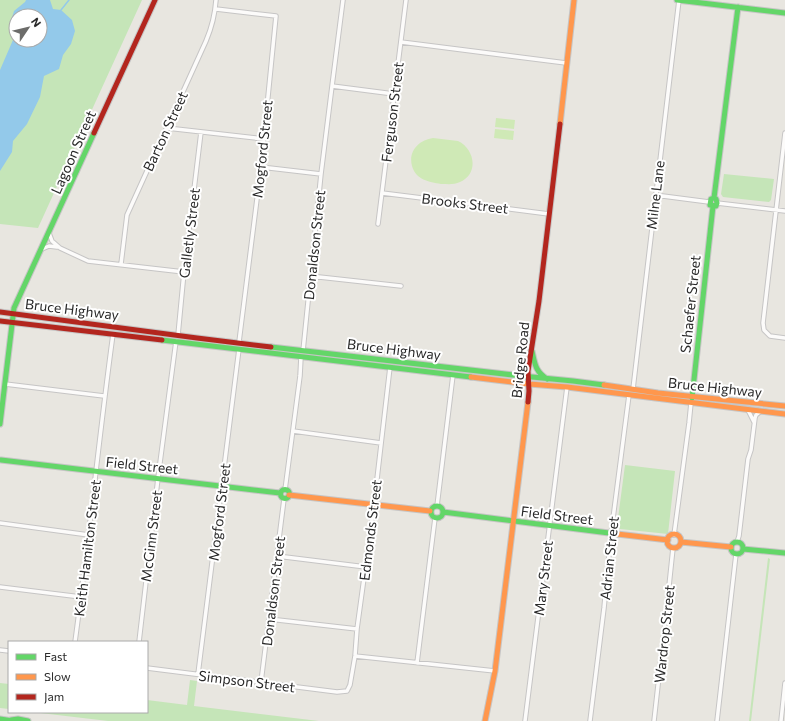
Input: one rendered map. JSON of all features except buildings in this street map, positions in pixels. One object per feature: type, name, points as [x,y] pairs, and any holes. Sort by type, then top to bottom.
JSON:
[{"type":"main road","name":"Lagoon Street","points":[[0,424],[2,391],[5,384],[13,314],[17,302],[155,0]]},
{"type":"main road","name":"Bridge Road","points":[[485,721],[495,671],[512,521],[529,391],[528,371],[539,301],[574,0]]},
{"type":"main road","points":[[678,0],[714,2],[738,7],[785,13]]},
{"type":"main road","points":[[713,204],[716,199],[714,198],[738,7]]},
{"type":"main road","name":"Schaefer Street","points":[[691,403],[713,204]]},
{"type":"main road","name":"Bruce Highway","points":[[0,312],[178,335],[528,377],[573,381],[658,393],[785,406]]},
{"type":"main road","name":"Bruce Highway","points":[[0,321],[785,414]]},
{"type":"main road","points":[[532,351],[536,368],[542,376],[547,379]]},
{"type":"main road","name":"Field Street","points":[[0,460],[283,492]]},
{"type":"main road","points":[[289,495],[284,499],[281,497],[283,492],[288,491],[289,495],[430,511]]},
{"type":"main road","points":[[436,506],[442,508],[443,512],[440,517],[435,518],[431,515],[430,511],[436,506]]},
{"type":"main road","name":"Field Street","points":[[443,512],[668,540]]},
{"type":"main road","points":[[674,535],[680,538],[681,542],[678,547],[673,548],[669,545],[668,540],[670,536],[674,535]]},
{"type":"main road","points":[[681,542],[731,547]]},
{"type":"main road","points":[[731,547],[733,543],[737,542],[740,543],[744,549]]},
{"type":"main road","points":[[731,547],[732,552],[736,554],[741,553],[744,549]]},
{"type":"main road","points":[[744,549],[785,554]]},
{"type":"main road","points":[[0,719],[18,719],[28,721]]},
{"type":"street","name":"Barton Street","points":[[121,264],[127,215],[212,27],[216,9],[216,0]]},
{"type":"street","name":"Donaldson Street","points":[[283,492],[300,376],[321,174],[343,0]]},
{"type":"street","name":"Ferguson Street","points":[[378,224],[406,0]]},
{"type":"street","name":"Milne Lane","points":[[633,389],[678,0]]},
{"type":"street","name":"Mogford Street","points":[[216,9],[276,16],[261,167],[239,342]]},
{"type":"street","points":[[401,42],[566,63]]},
{"type":"street","points":[[332,86],[394,94]]},
{"type":"street","points":[[167,128],[264,139]]},
{"type":"street","name":"Galletly Street","points":[[178,335],[201,132]]},
{"type":"street","points":[[785,133],[763,323],[764,330],[770,336],[785,338]]},
{"type":"street","points":[[261,167],[321,174]]},
{"type":"street","name":"Brooks Street","points":[[382,193],[549,214]]},
{"type":"street","points":[[655,195],[713,204],[785,211]]},
{"type":"street","points":[[49,233],[52,241],[60,248]]},
{"type":"street","points":[[42,249],[49,246],[60,248],[88,261],[184,272]]},
{"type":"street","points":[[310,276],[401,286]]},
{"type":"street","name":"Keith Hamilton Street","points":[[75,641],[89,535],[104,396],[113,334]]},
{"type":"street","name":"McGinn Street","points":[[139,641],[158,478],[178,335]]},
{"type":"street","name":"Mogford Street","points":[[198,674],[239,349]]},
{"type":"street","name":"Edmonds Street","points":[[347,691],[350,686],[355,656],[390,367]]},
{"type":"street","points":[[436,506],[454,375]]},
{"type":"street","points":[[5,384],[104,396]]},
{"type":"street","name":"Mary Street","points":[[525,721],[567,387]]},
{"type":"street","name":"Adrian Street","points":[[590,721],[604,615],[611,534],[629,396]]},
{"type":"street","points":[[674,535],[691,403]]},
{"type":"street","points":[[748,410],[754,422]]},
{"type":"street","points":[[737,542],[754,422],[756,415],[761,412]]},
{"type":"street","points":[[293,431],[381,443]]},
{"type":"street","name":"Donaldson Street","points":[[261,682],[284,499]]},
{"type":"street","points":[[417,663],[435,518]]},
{"type":"street","points":[[0,523],[89,535]]},
{"type":"street","name":"Wardrop Street","points":[[654,721],[673,548]]},
{"type":"street","points":[[717,721],[736,554]]},
{"type":"street","points":[[277,556],[366,567]]},
{"type":"street","points":[[0,587],[81,597]]},
{"type":"street","points":[[269,619],[357,630]]},
{"type":"street","points":[[355,656],[495,671]]},
{"type":"street","name":"Simpson Street","points":[[148,668],[337,692],[347,691]]},
{"type":"street","points":[[781,721],[785,683]]},
{"type":"green space","points":[[0,0],[142,0],[38,228],[0,224]]},
{"type":"green space","points":[[496,118],[515,120],[514,129],[495,127]]},
{"type":"green space","points":[[495,129],[514,131],[513,140],[494,138]]},
{"type":"green space","points":[[433,138],[458,141],[464,145],[471,155],[472,162],[472,168],[466,178],[455,184],[441,184],[424,180],[414,171],[411,161],[413,151],[423,141]]},
{"type":"green space","points":[[724,174],[774,179],[771,200],[769,202],[723,197],[721,194]]},
{"type":"green space","points":[[625,465],[675,471],[668,534],[620,529],[617,526]]},
{"type":"green space","points":[[768,558],[770,559],[751,721],[749,721]]},
{"type":"green space","points":[[190,680],[197,681],[194,706],[319,721],[108,721],[40,713],[148,713],[148,700],[187,705]]},
{"type":"green space","points":[[0,683],[8,684],[8,709],[0,708]]},
{"type":"water","points":[[26,0],[50,0],[53,9],[61,10],[72,20],[75,31],[71,44],[63,55],[59,69],[44,76],[40,97],[27,124],[13,141],[12,152],[0,171],[0,70],[10,48],[48,48],[48,8],[18,8]]},
{"type":"waterway","points":[[61,10],[69,0]]},
{"type":"traffic: fast","points":[[677,0],[785,13]]},
{"type":"traffic: fast","points":[[714,198],[711,199],[710,205],[716,206],[717,203],[716,199],[714,198],[738,7]]},
{"type":"traffic: fast","points":[[0,424],[14,308],[94,133]]},
{"type":"traffic: fast","points":[[692,398],[713,206]]},
{"type":"traffic: fast","points":[[162,340],[471,377]]},
{"type":"traffic: fast","points":[[271,347],[604,385]]},
{"type":"traffic: fast","points":[[532,351],[538,370],[547,379]]},
{"type":"traffic: fast","points":[[1,460],[280,493]]},
{"type":"traffic: fast","points":[[283,490],[287,490],[289,494],[287,498],[283,498],[281,496],[281,492],[283,490]]},
{"type":"traffic: fast","points":[[435,506],[439,506],[443,512],[439,518],[435,518],[431,514],[431,510],[435,506]]},
{"type":"traffic: fast","points":[[443,512],[617,534]]},
{"type":"traffic: fast","points":[[735,542],[739,542],[743,548],[739,554],[735,554],[731,550],[731,546],[735,542]]},
{"type":"traffic: fast","points":[[743,549],[785,553]]},
{"type":"traffic: fast","points":[[0,719],[13,721]]},
{"type":"traffic: fast","points":[[11,720],[18,719],[28,721]]},
{"type":"traffic: slow","points":[[560,124],[574,0]]},
{"type":"traffic: slow","points":[[471,377],[567,387],[785,414]]},
{"type":"traffic: slow","points":[[604,385],[658,393],[785,406]]},
{"type":"traffic: slow","points":[[485,721],[495,671],[528,402]]},
{"type":"traffic: slow","points":[[289,495],[430,511]]},
{"type":"traffic: slow","points":[[617,534],[668,540]]},
{"type":"traffic: slow","points":[[674,534],[679,536],[681,541],[679,546],[674,548],[669,546],[667,541],[669,536],[674,534]]},
{"type":"traffic: slow","points":[[681,542],[731,547]]},
{"type":"traffic: jam","points":[[94,133],[155,0]]},
{"type":"traffic: jam","points":[[528,402],[528,371],[539,301],[560,124]]},
{"type":"traffic: jam","points":[[0,312],[271,347]]},
{"type":"traffic: jam","points":[[0,321],[162,340]]}]
